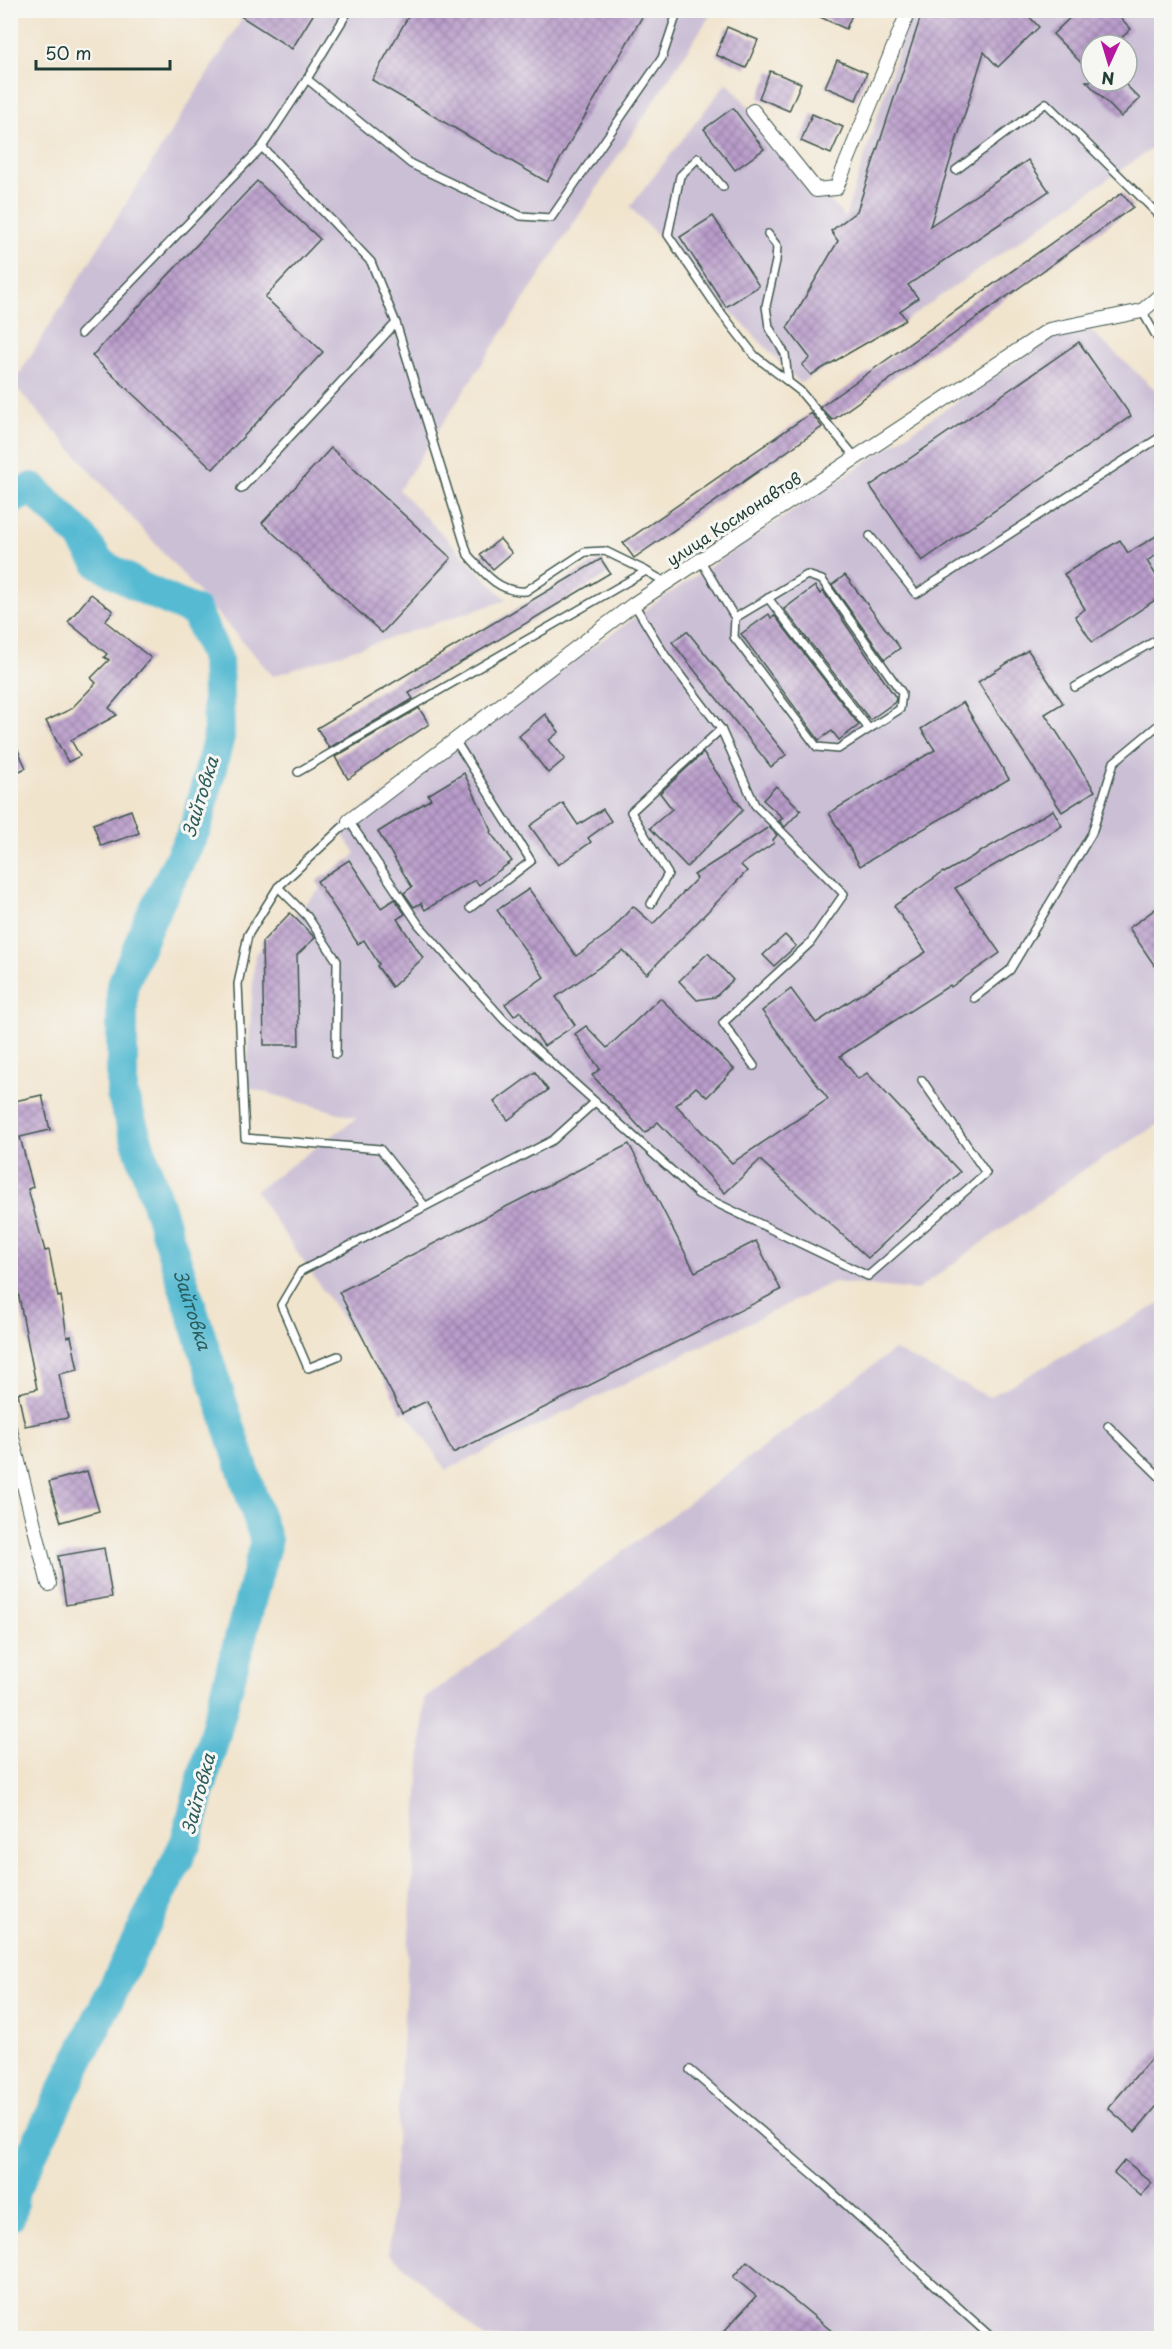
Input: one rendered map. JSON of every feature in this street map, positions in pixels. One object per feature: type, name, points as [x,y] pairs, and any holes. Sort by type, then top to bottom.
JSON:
[{"type":"street","points":[[753,111],[816,190],[836,188],[909,10]]},
{"type":"street","points":[[1142,311],[1161,294]]},
{"type":"street","name":"улица Космонавтов","points":[[349,821],[634,604],[1049,330],[1142,311]]},
{"type":"street","points":[[10,1430],[49,1584]]},
{"type":"lane","points":[[81,333],[262,147],[349,10]]},
{"type":"lane","points":[[307,79],[411,164],[521,216],[551,218],[662,58],[678,10]]},
{"type":"lane","points":[[1158,10],[1161,16]]},
{"type":"lane","points":[[956,170],[1046,103],[1161,218]]},
{"type":"lane","points":[[262,147],[371,262],[396,323],[468,555],[494,583],[514,592],[526,591],[585,552],[605,551],[667,583]]},
{"type":"lane","points":[[723,187],[698,158],[680,176],[668,235],[719,310],[755,356],[800,391],[856,458]]},
{"type":"lane","points":[[768,234],[777,246],[766,306],[769,327],[784,354],[788,381]]},
{"type":"lane","points":[[1142,311],[1161,346]]},
{"type":"lane","points":[[241,489],[396,323]]},
{"type":"lane","points":[[870,536],[916,594],[1161,436]]},
{"type":"lane","points":[[701,561],[735,618],[734,637],[817,747],[838,749],[900,709],[902,693],[822,580],[807,575],[735,618]]},
{"type":"lane","points":[[297,772],[646,572]]},
{"type":"lane","points":[[768,598],[870,729]]},
{"type":"lane","points":[[634,604],[665,655],[721,729],[755,805],[844,894],[810,943],[723,1023],[754,1066]]},
{"type":"lane","points":[[1075,687],[1161,638]]},
{"type":"lane","points":[[974,998],[1010,970],[1092,833],[1114,762],[1161,722]]},
{"type":"lane","points":[[651,904],[668,874],[631,812],[721,729]]},
{"type":"lane","points":[[455,740],[531,861],[470,908]]},
{"type":"lane","points":[[425,1206],[380,1149],[245,1138],[238,984],[248,935],[278,887],[349,821],[419,925],[504,1020],[698,1194],[868,1276],[986,1173],[922,1080]]},
{"type":"lane","points":[[278,887],[307,916],[337,961],[336,1054]]},
{"type":"lane","points":[[339,1356],[308,1368],[282,1305],[301,1271],[553,1140],[595,1102]]},
{"type":"lane","points":[[1108,1426],[1161,1479]]},
{"type":"lane","points":[[690,2070],[821,2182],[992,2338]]},
{"type":"shaded area","points":[[247,11],[713,11],[399,490],[507,600],[273,676],[13,384]]},
{"type":"shaded area","points":[[911,11],[1161,11],[1161,142],[906,320],[800,383],[630,207],[727,82],[845,218]]},
{"type":"shaded area","points":[[1079,320],[1161,395],[1161,1123],[1083,1170],[917,1290],[833,1282],[446,1470],[255,1191],[357,1118],[246,1087],[255,954],[356,853],[337,828],[661,599]]},
{"type":"shaded area","points":[[1161,1303],[1161,2338],[485,2338],[389,2253],[424,1699],[894,1350],[989,1397]]},
{"type":"building","points":[[231,10],[316,10],[292,49]]},
{"type":"building","points":[[412,10],[646,10],[547,182],[372,80]]},
{"type":"building","points":[[805,10],[854,10],[846,29]]},
{"type":"building","points":[[923,10],[1023,10],[1039,27],[998,67],[984,52],[930,226],[1028,160],[1049,191],[908,285],[918,298],[900,311],[906,320],[811,375],[802,365],[810,358],[787,328],[838,241],[831,231],[857,211]]},
{"type":"building","points":[[1078,10],[1113,10],[1131,29],[1127,33],[1079,33],[1079,61],[1053,34]]},
{"type":"building","points":[[727,27],[758,40],[746,68],[716,55]]},
{"type":"building","points":[[837,60],[867,73],[856,100],[825,87]]},
{"type":"building","points":[[770,71],[801,83],[789,111],[759,98]]},
{"type":"building","points":[[1098,93],[1134,93],[1140,99],[1121,117]]},
{"type":"building","points":[[733,108],[764,149],[735,170],[704,129]]},
{"type":"building","points":[[812,114],[843,127],[831,154],[801,141]]},
{"type":"building","points":[[257,181],[320,239],[265,297],[323,352],[213,469],[92,356]]},
{"type":"building","points":[[1122,193],[1133,207],[834,419],[832,420],[820,407]]},
{"type":"building","points":[[713,216],[759,286],[726,307],[680,237]]},
{"type":"building","points":[[1079,342],[1131,416],[922,561],[870,486]]},
{"type":"building","points":[[811,413],[822,427],[634,558],[623,543]]},
{"type":"building","points":[[331,448],[451,558],[382,633],[262,523]]},
{"type":"building","points":[[1161,533],[1161,552],[1147,561],[1161,583],[1161,596],[1092,642],[1075,616],[1085,609],[1064,574],[1120,540],[1128,553]]},
{"type":"building","points":[[500,539],[512,553],[493,569],[480,555]]},
{"type":"building","points":[[601,559],[610,573],[409,693],[413,699],[329,748],[317,728]]},
{"type":"building","points":[[845,575],[900,648],[885,659],[832,585]]},
{"type":"building","points":[[815,586],[820,594],[823,591],[896,698],[895,702],[870,720],[784,609]]},
{"type":"building","points":[[91,594],[113,611],[105,621],[151,658],[109,708],[117,715],[71,740],[80,756],[68,762],[46,721],[71,709],[96,683],[91,678],[109,660],[104,657],[107,654],[68,622]]},
{"type":"building","points":[[769,614],[771,618],[775,616],[859,725],[839,740],[832,731],[819,740],[741,634]]},
{"type":"building","points":[[687,631],[786,755],[771,767],[672,642]]},
{"type":"building","points":[[1028,650],[1063,703],[1045,714],[1095,791],[1062,812],[978,682]]},
{"type":"building","points":[[963,702],[1009,779],[860,866],[829,813],[935,750],[921,729]]},
{"type":"building","points":[[419,708],[429,724],[348,779],[335,757]]},
{"type":"building","points":[[545,714],[559,732],[549,740],[565,759],[548,773],[519,736]]},
{"type":"building","points":[[10,732],[26,768],[10,775]]},
{"type":"building","points":[[703,753],[743,810],[687,867],[650,828],[672,809],[660,793]]},
{"type":"building","points":[[464,773],[492,831],[490,832],[512,861],[479,885],[475,880],[425,910],[421,903],[414,907],[404,893],[412,887],[378,832],[431,799],[428,795]]},
{"type":"building","points":[[776,786],[801,810],[785,827],[779,821],[783,818],[763,800]]},
{"type":"building","points":[[563,803],[578,825],[603,809],[611,821],[588,838],[591,842],[558,865],[530,826]]},
{"type":"building","points":[[131,810],[139,833],[101,846],[93,824]]},
{"type":"building","points":[[1053,810],[1062,826],[955,888],[1000,953],[951,987],[950,985],[840,1056],[858,1079],[867,1073],[960,1172],[868,1258],[760,1160],[725,1193],[658,1122],[645,1133],[592,1075],[600,1069],[575,1034],[586,1026],[607,1048],[660,998],[734,1069],[707,1097],[696,1087],[676,1105],[732,1163],[828,1099],[762,1011],[791,989],[816,1023],[926,952],[894,906],[943,872]]},
{"type":"building","points":[[769,827],[777,835],[773,840],[774,843],[741,865],[747,871],[647,974],[623,951],[556,997],[575,1025],[544,1046],[520,1011],[514,1016],[505,1004],[544,977],[497,910],[529,889],[576,956],[610,932],[633,906],[653,924],[697,878],[694,875]]},
{"type":"building","points":[[349,860],[381,908],[395,899],[405,914],[397,919],[423,958],[392,987],[377,966],[379,964],[364,940],[358,944],[317,881]]},
{"type":"building","points":[[1161,905],[1161,975],[1129,928]]},
{"type":"building","points":[[290,913],[315,938],[297,955],[299,1045],[264,1045],[262,942]]},
{"type":"building","points":[[785,935],[796,946],[774,966],[763,955]]},
{"type":"building","points":[[708,953],[733,980],[715,997],[697,1000],[679,981]]},
{"type":"building","points":[[535,1072],[548,1090],[508,1120],[494,1102]]},
{"type":"building","points":[[42,1095],[50,1130],[20,1137],[33,1187],[28,1189],[45,1251],[49,1250],[58,1297],[61,1296],[67,1337],[71,1336],[78,1370],[59,1374],[68,1418],[25,1426],[18,1393],[37,1389],[17,1287],[14,1288],[10,1269],[10,1102]]},
{"type":"building","points":[[629,1144],[695,1272],[756,1241],[781,1290],[453,1453],[427,1401],[402,1413],[339,1292]]},
{"type":"building","points":[[87,1471],[99,1511],[61,1522],[49,1482]]},
{"type":"building","points":[[104,1548],[112,1597],[66,1605],[58,1556]]},
{"type":"building","points":[[1161,2047],[1161,2101],[1135,2132],[1108,2108]]},
{"type":"building","points":[[1125,2160],[1152,2183],[1141,2196],[1114,2173]]},
{"type":"building","points":[[747,2261],[840,2338],[718,2338],[756,2296],[733,2277]]},
{"type":"waterway","name":"Зайтовка","points":[[10,500],[32,488],[81,536],[99,563],[142,588],[196,612],[217,659],[219,736],[196,827],[148,923],[122,987],[122,1094],[266,1541],[186,1842],[14,2190],[10,2215]]}]
